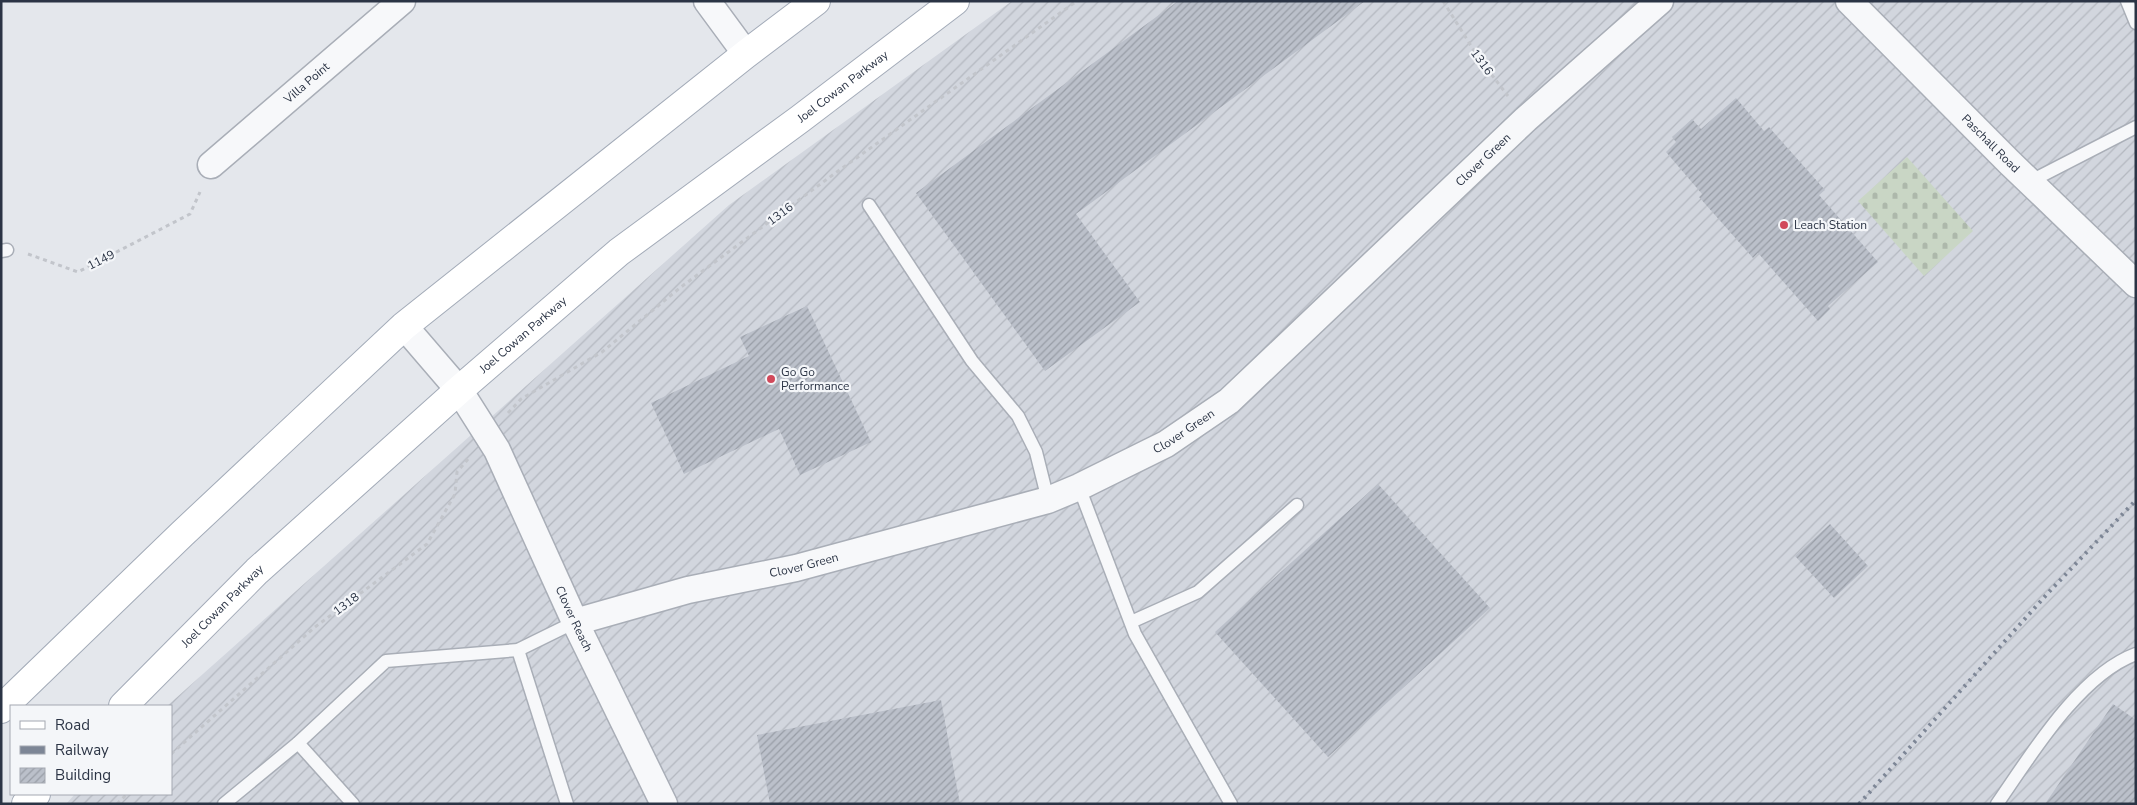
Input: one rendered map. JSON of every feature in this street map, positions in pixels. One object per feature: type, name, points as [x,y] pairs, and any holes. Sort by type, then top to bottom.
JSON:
[{"type":"main road","points":[[1,708],[182,534],[404,326],[746,54],[816,1]]},
{"type":"main road","name":"Joel Cowan Parkway","points":[[124,705],[257,571],[459,390],[619,252],[800,120],[955,1]]},
{"type":"main road","points":[[26,804],[35,795]]},
{"type":"street","name":"Villa Point","points":[[210,165],[402,1]]},
{"type":"street","points":[[708,1],[746,54]]},
{"type":"street","name":"Clover Green","points":[[575,622],[688,590],[796,568],[1048,500],[1079,487],[1166,444],[1229,401],[1526,119],[1660,1]]},
{"type":"street","name":"Paschall Road","points":[[1849,1],[2030,182],[2136,284]]},
{"type":"street","name":"Clover Reach","points":[[404,326],[459,390],[488,433],[575,622],[664,804]]},
{"type":"lane","points":[[2127,1],[2136,23]]},
{"type":"lane","points":[[2030,182],[2136,127]]},
{"type":"lane","points":[[869,205],[972,361],[1018,416],[1036,452],[1048,500]]},
{"type":"lane","points":[[1079,487],[1135,634],[1231,804]]},
{"type":"lane","points":[[1131,622],[1198,592],[1297,504]]},
{"type":"lane","points":[[224,804],[298,743],[386,661],[518,650],[575,622]]},
{"type":"lane","points":[[518,650],[567,804]]},
{"type":"lane","points":[[1997,804],[2043,737],[2076,697],[2121,659],[2136,654]]},
{"type":"lane","points":[[298,743],[353,804]]},
{"type":"path","name":"1316","points":[[488,433],[521,399],[602,352],[681,287],[834,174],[1077,1]]},
{"type":"path","name":"1316","points":[[1444,1],[1478,58],[1526,119]]},
{"type":"path","name":"1149","points":[[4,251],[26,254],[78,272],[190,214]]},
{"type":"path","name":"1318","points":[[172,753],[315,627],[427,544],[454,494],[457,472],[488,433]]},
{"type":"path","points":[[117,804],[126,795]]},
{"type":"shaded area","points":[[1012,1],[2136,1],[2136,804],[66,804],[74,795],[172,795],[172,705],[168,705],[729,205]]},
{"type":"green space","points":[[1907,157],[1973,231],[1924,276],[1858,201]]},
{"type":"building","points":[[1178,1],[1365,1],[1076,214],[1140,302],[1045,371],[916,193]]},
{"type":"building","name":"Leach Station","points":[[1736,98],[1764,131],[1769,127],[1825,190],[1819,195],[1878,262],[1828,306],[1830,309],[1818,321],[1758,253],[1753,258],[1699,197],[1702,194],[1666,152],[1676,142],[1672,137],[1692,119],[1701,129]]},
{"type":"building","name":"Go Go Performance","points":[[807,306],[871,442],[800,475],[779,429],[684,474],[651,403],[749,356],[740,337]]},
{"type":"building","points":[[1378,484],[1490,608],[1328,757],[1215,632]]},
{"type":"building","points":[[1830,524],[1868,566],[1834,598],[1795,556]]},
{"type":"building","points":[[941,700],[960,804],[770,804],[757,735]]},
{"type":"building","points":[[2113,704],[2136,720],[2136,804],[2045,804]]},
{"type":"railway","points":[[1859,804],[2048,593],[2136,500]]},
{"type":"place","name":"Leach Station","points":[[1784,225]]},
{"type":"place","name":"Go Go Performance","points":[[771,379]]}]
